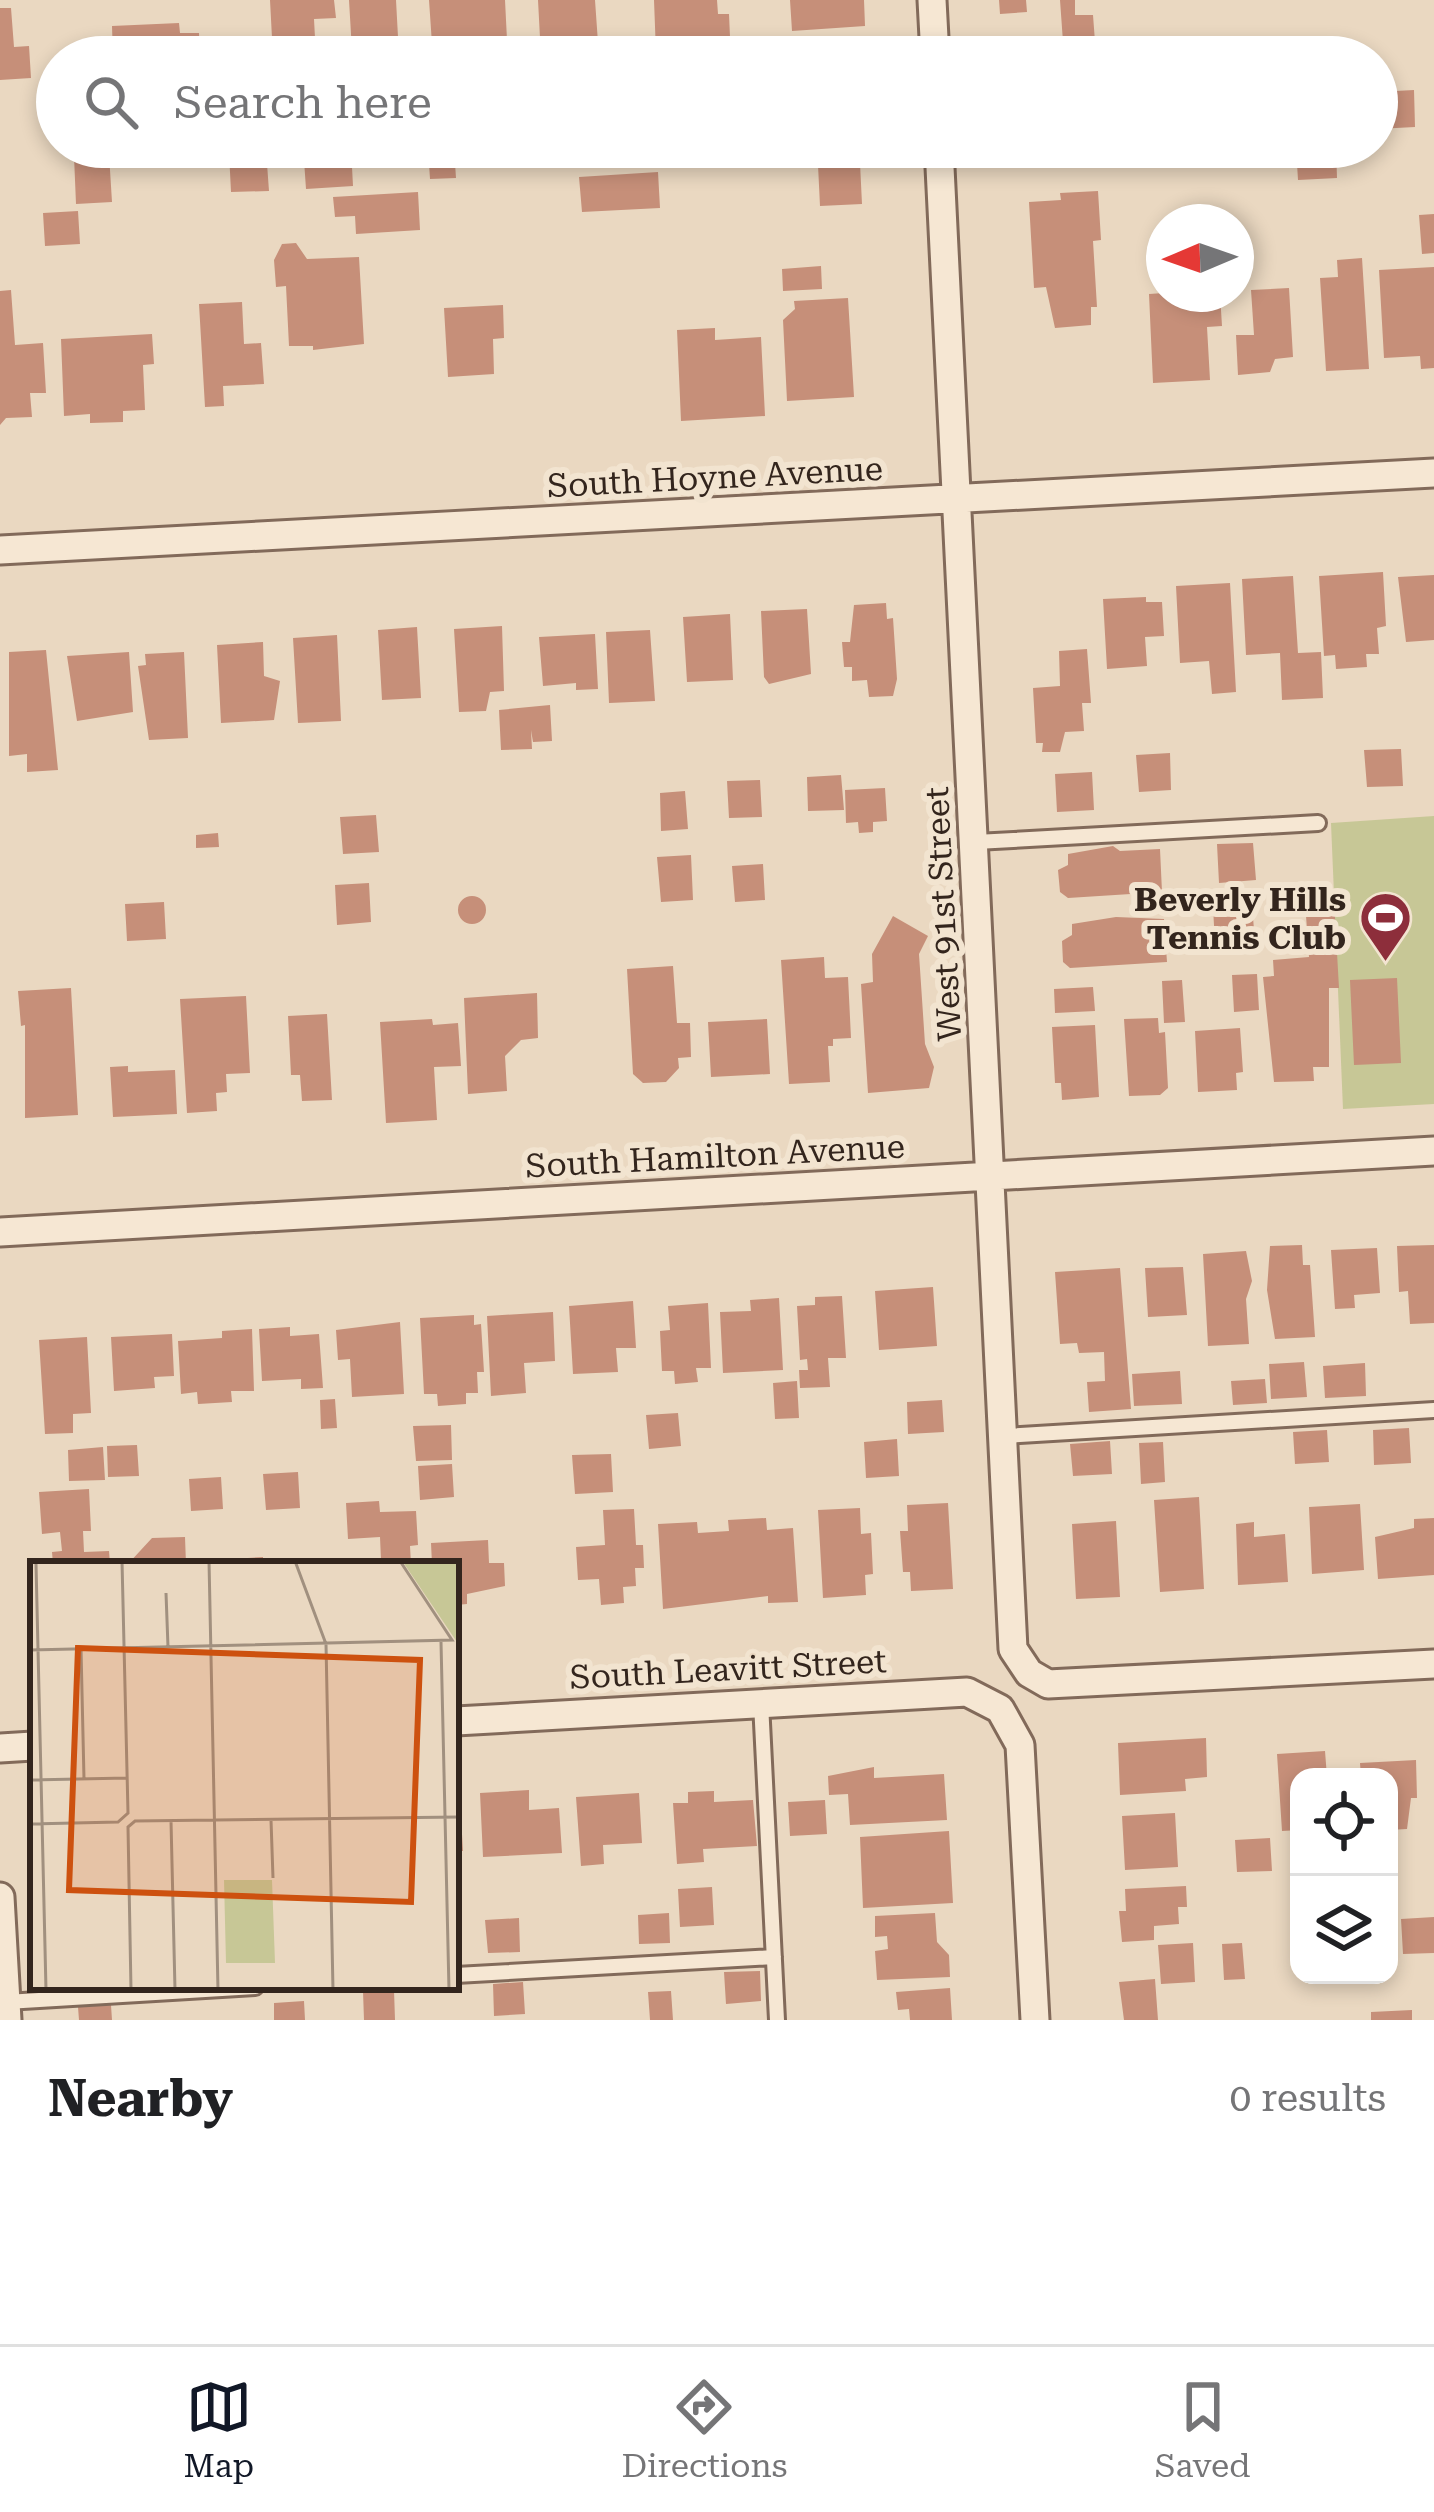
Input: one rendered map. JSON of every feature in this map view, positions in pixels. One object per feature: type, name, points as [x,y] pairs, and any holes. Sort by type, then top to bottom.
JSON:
[{"type":"street","points":[[932,0],[933,36]]},
{"type":"street","name":"West 91st Street","points":[[940,168],[1013,1649],[1029,1672],[1048,1684],[1434,1664]]},
{"type":"street","name":"South Hoyne Avenue","points":[[0,550],[1434,472]]},
{"type":"street","name":"South Hamilton Avenue","points":[[0,1232],[1434,1151]]},
{"type":"street","name":"South Leavitt Street","points":[[459,1721],[967,1692],[1000,1709],[1020,1745],[1035,2020]]},
{"type":"street","points":[[0,1748],[30,1746]]},
{"type":"street","points":[[0,1898],[6,2011]]},
{"type":"lane","points":[[976,842],[1318,823]]},
{"type":"lane","points":[[1004,1436],[1434,1410]]},
{"type":"lane","points":[[760,1703],[777,2020]]},
{"type":"lane","points":[[459,1975],[774,1957]]},
{"type":"lane","points":[[6,2011],[224,1990]]},
{"type":"green space","name":"Beverly Hills Tennis Club","points":[[1434,816],[1434,1104],[1343,1109],[1331,823]]},
{"type":"building","points":[[270,0],[334,0],[336,18],[314,19],[315,36],[272,36]]},
{"type":"building","points":[[349,0],[396,0],[398,36],[351,36]]},
{"type":"building","points":[[429,0],[505,0],[507,36],[431,36]]},
{"type":"building","points":[[538,0],[595,0],[598,36],[540,36]]},
{"type":"building","points":[[654,0],[717,0],[718,14],[729,14],[730,36],[655,36]]},
{"type":"building","points":[[790,0],[864,0],[865,26],[792,31]]},
{"type":"building","points":[[999,0],[1026,0],[1027,12],[1000,14]]},
{"type":"building","points":[[1060,0],[1075,0],[1075,15],[1093,15],[1095,36],[1063,36]]},
{"type":"building","points":[[0,8],[11,8],[14,47],[29,46],[31,78],[0,80]]},
{"type":"building","points":[[179,23],[180,33],[199,36],[112,36],[112,26]]},
{"type":"building","points":[[1414,90],[1415,127],[1398,128],[1398,91]]},
{"type":"building","points":[[74,168],[110,168],[112,202],[76,204]]},
{"type":"building","points":[[230,168],[267,168],[269,191],[231,192]]},
{"type":"building","points":[[305,168],[352,168],[353,186],[306,189]]},
{"type":"building","points":[[429,168],[455,168],[456,178],[430,179]]},
{"type":"building","points":[[818,168],[860,168],[862,204],[820,206]]},
{"type":"building","points":[[1297,168],[1337,168],[1337,178],[1298,180]]},
{"type":"building","points":[[658,172],[660,208],[582,212],[579,177]]},
{"type":"building","points":[[1098,191],[1101,240],[1093,241],[1097,307],[1091,307],[1091,325],[1055,328],[1046,287],[1034,288],[1029,202],[1061,200],[1060,193]]},
{"type":"building","points":[[418,192],[420,230],[356,234],[355,216],[335,217],[333,197]]},
{"type":"building","points":[[78,211],[80,244],[45,246],[43,213]]},
{"type":"building","points":[[1434,214],[1434,253],[1422,254],[1419,215]]},
{"type":"building","points":[[296,243],[307,259],[359,257],[364,344],[313,350],[313,346],[289,346],[286,286],[276,287],[274,260],[282,244]]},
{"type":"building","points":[[1362,258],[1369,369],[1326,371],[1320,278],[1338,277],[1337,260]]},
{"type":"building","points":[[821,266],[822,289],[783,291],[782,269]]},
{"type":"building","points":[[1434,267],[1434,368],[1421,369],[1420,356],[1384,358],[1379,270]]},
{"type":"building","points":[[1289,288],[1293,357],[1275,359],[1270,372],[1238,375],[1236,335],[1254,335],[1254,290]]},
{"type":"building","points":[[11,290],[15,345],[43,343],[46,393],[30,393],[32,417],[6,418],[0,425],[0,291]]},
{"type":"building","points":[[848,298],[854,397],[787,401],[783,320],[795,309],[794,301]]},
{"type":"building","points":[[242,302],[244,344],[261,343],[264,384],[223,386],[224,406],[205,407],[199,304]]},
{"type":"building","points":[[503,305],[504,338],[493,339],[494,374],[448,377],[444,308]]},
{"type":"building","points":[[1150,312],[1221,312],[1222,326],[1207,327],[1210,380],[1153,383]]},
{"type":"building","points":[[715,328],[715,340],[761,337],[765,416],[681,421],[677,330]]},
{"type":"building","points":[[152,334],[154,364],[143,365],[145,410],[123,411],[123,422],[90,423],[90,414],[64,416],[61,339]]},
{"type":"building","points":[[1383,572],[1386,626],[1377,628],[1379,654],[1366,654],[1367,667],[1336,669],[1335,655],[1324,656],[1319,576]]},
{"type":"building","points":[[1434,575],[1434,640],[1406,642],[1398,577]]},
{"type":"building","points":[[1293,576],[1298,653],[1321,652],[1323,698],[1282,700],[1280,653],[1246,655],[1242,579]]},
{"type":"building","points":[[1230,583],[1236,692],[1212,694],[1209,661],[1180,663],[1176,586]]},
{"type":"building","points":[[1146,597],[1146,602],[1162,602],[1164,636],[1145,637],[1147,666],[1107,669],[1103,599]]},
{"type":"building","points":[[886,603],[887,619],[893,618],[897,679],[893,696],[869,697],[867,680],[852,681],[852,667],[844,667],[842,642],[850,642],[854,605]]},
{"type":"building","points":[[807,609],[811,674],[769,684],[764,677],[761,611]]},
{"type":"building","points":[[730,614],[733,680],[687,682],[683,617]]},
{"type":"building","points":[[502,626],[504,691],[490,692],[486,711],[459,712],[454,629]]},
{"type":"building","points":[[417,627],[421,698],[382,700],[378,630]]},
{"type":"building","points":[[650,630],[655,701],[609,703],[606,632]]},
{"type":"building","points":[[595,634],[598,689],[576,690],[576,683],[543,686],[539,637]]},
{"type":"building","points":[[337,635],[341,721],[298,723],[293,638]]},
{"type":"building","points":[[263,642],[264,676],[280,681],[274,720],[221,723],[217,645]]},
{"type":"building","points":[[1087,649],[1091,703],[1082,703],[1084,731],[1065,732],[1060,752],[1042,752],[1043,743],[1036,743],[1033,688],[1060,686],[1059,651]]},
{"type":"building","points":[[46,650],[58,770],[27,772],[27,754],[9,756],[9,652]]},
{"type":"building","points":[[129,652],[133,712],[77,721],[67,656]]},
{"type":"building","points":[[184,652],[188,738],[149,740],[138,666],[146,665],[145,654]]},
{"type":"building","points":[[550,705],[552,741],[533,742],[531,730],[532,749],[501,750],[499,710]]},
{"type":"building","points":[[1401,749],[1403,786],[1367,787],[1364,750]]},
{"type":"building","points":[[1170,753],[1171,790],[1139,792],[1136,755]]},
{"type":"building","points":[[1092,772],[1094,810],[1057,812],[1055,774]]},
{"type":"building","points":[[841,775],[844,810],[808,811],[807,777]]},
{"type":"building","points":[[760,780],[762,817],[729,818],[727,781]]},
{"type":"building","points":[[885,788],[887,821],[873,822],[873,832],[859,833],[858,822],[846,823],[845,790]]},
{"type":"building","points":[[685,791],[688,829],[661,831],[660,793]]},
{"type":"building","points":[[376,815],[379,852],[343,854],[340,817]]},
{"type":"building","points":[[218,833],[219,847],[196,848],[196,835]]},
{"type":"building","points":[[1253,843],[1256,880],[1219,883],[1217,844]]},
{"type":"building","points":[[1113,846],[1120,851],[1160,849],[1162,892],[1068,898],[1060,892],[1058,870],[1068,865],[1068,854]]},
{"type":"building","points":[[691,855],[693,900],[661,902],[657,857]]},
{"type":"building","points":[[763,864],[765,900],[735,902],[732,866]]},
{"type":"building","points":[[369,883],[371,922],[337,925],[335,885]]},
{"type":"building","points":[[472,896],[482,900],[486,910],[482,920],[472,924],[462,920],[458,910],[462,900]]},
{"type":"building","points":[[1334,900],[1339,988],[1329,988],[1329,1067],[1313,1067],[1314,1081],[1274,1082],[1263,977],[1274,976],[1273,960],[1309,957],[1305,902]]},
{"type":"building","points":[[164,902],[166,939],[127,941],[125,904]]},
{"type":"building","points":[[1252,905],[1255,942],[1215,944],[1213,907]]},
{"type":"building","points":[[893,916],[928,936],[919,954],[925,1044],[934,1067],[929,1088],[868,1093],[861,984],[873,982],[872,954]]},
{"type":"building","points":[[1116,917],[1164,919],[1167,962],[1070,968],[1063,962],[1062,941],[1072,935],[1072,924]]},
{"type":"building","points":[[824,957],[825,978],[848,977],[851,1038],[833,1039],[833,1046],[828,1046],[830,1082],[789,1084],[781,960]]},
{"type":"building","points":[[673,966],[677,1023],[690,1023],[691,1057],[678,1058],[679,1068],[666,1082],[643,1083],[633,1074],[627,969]]},
{"type":"building","points":[[1257,974],[1259,1010],[1234,1012],[1232,975]]},
{"type":"building","points":[[1397,978],[1401,1063],[1354,1065],[1350,980]]},
{"type":"building","points":[[1182,980],[1185,1022],[1164,1023],[1162,981]]},
{"type":"building","points":[[1093,987],[1095,1011],[1055,1013],[1054,989]]},
{"type":"building","points":[[71,988],[78,1115],[25,1118],[25,1025],[21,1026],[18,991]]},
{"type":"building","points":[[537,993],[538,1038],[521,1040],[505,1056],[507,1091],[468,1094],[464,998]]},
{"type":"building","points":[[246,996],[250,1073],[226,1074],[227,1092],[216,1093],[217,1111],[187,1113],[180,999]]},
{"type":"building","points":[[327,1014],[332,1100],[302,1101],[300,1075],[291,1075],[288,1016]]},
{"type":"building","points":[[1158,1018],[1159,1033],[1165,1032],[1168,1088],[1160,1095],[1129,1096],[1124,1019]]},
{"type":"building","points":[[432,1019],[433,1025],[458,1023],[461,1066],[434,1067],[437,1120],[386,1123],[380,1022]]},
{"type":"building","points":[[767,1019],[770,1074],[711,1077],[708,1022]]},
{"type":"building","points":[[1095,1025],[1099,1097],[1062,1100],[1061,1083],[1055,1083],[1052,1027]]},
{"type":"building","points":[[1240,1028],[1243,1072],[1236,1073],[1237,1090],[1198,1092],[1195,1031]]},
{"type":"building","points":[[128,1066],[128,1072],[175,1070],[177,1114],[113,1117],[110,1067]]},
{"type":"building","points":[[1302,1245],[1303,1265],[1310,1265],[1315,1337],[1275,1339],[1267,1290],[1270,1246]]},
{"type":"building","points":[[1434,1245],[1434,1323],[1410,1324],[1408,1291],[1399,1292],[1397,1246]]},
{"type":"building","points":[[1377,1248],[1380,1293],[1354,1295],[1355,1308],[1335,1309],[1331,1250]]},
{"type":"building","points":[[1246,1251],[1252,1281],[1246,1299],[1249,1344],[1208,1346],[1203,1254]]},
{"type":"building","points":[[1183,1267],[1187,1315],[1148,1317],[1145,1268]]},
{"type":"building","points":[[1120,1268],[1131,1409],[1089,1412],[1087,1382],[1105,1381],[1104,1352],[1079,1353],[1077,1343],[1060,1344],[1055,1272]]},
{"type":"building","points":[[933,1287],[937,1346],[879,1350],[875,1291]]},
{"type":"building","points":[[842,1296],[846,1358],[828,1358],[830,1387],[800,1388],[799,1370],[808,1370],[807,1359],[800,1360],[797,1306],[815,1305],[815,1297]]},
{"type":"building","points":[[779,1298],[783,1370],[723,1373],[720,1312],[751,1311],[750,1300]]},
{"type":"building","points":[[633,1301],[636,1348],[616,1348],[618,1372],[573,1374],[569,1306]]},
{"type":"building","points":[[708,1303],[711,1368],[696,1368],[698,1382],[675,1384],[674,1371],[662,1371],[660,1331],[670,1330],[668,1306]]},
{"type":"building","points":[[553,1312],[555,1361],[524,1363],[526,1393],[491,1396],[487,1316]]},
{"type":"building","points":[[474,1315],[474,1325],[481,1324],[484,1372],[477,1372],[478,1393],[466,1393],[466,1404],[438,1406],[437,1394],[424,1394],[420,1318]]},
{"type":"building","points":[[400,1322],[404,1394],[352,1397],[350,1359],[338,1360],[336,1330]]},
{"type":"building","points":[[290,1327],[290,1336],[319,1334],[323,1388],[301,1389],[301,1379],[262,1381],[259,1329]]},
{"type":"building","points":[[252,1329],[254,1391],[231,1391],[232,1402],[198,1404],[197,1392],[181,1394],[178,1341],[222,1338],[222,1331]]},
{"type":"building","points":[[172,1334],[174,1376],[154,1377],[155,1388],[114,1391],[111,1337]]},
{"type":"building","points":[[87,1337],[91,1413],[73,1414],[73,1433],[45,1434],[39,1340]]},
{"type":"building","points":[[1304,1362],[1307,1397],[1271,1399],[1269,1364]]},
{"type":"building","points":[[1365,1363],[1366,1396],[1325,1398],[1323,1366]]},
{"type":"building","points":[[1180,1371],[1182,1404],[1134,1406],[1132,1374]]},
{"type":"building","points":[[1265,1379],[1267,1403],[1233,1405],[1231,1381]]},
{"type":"building","points":[[797,1381],[799,1418],[775,1419],[773,1383]]},
{"type":"building","points":[[335,1399],[337,1428],[321,1429],[320,1400]]},
{"type":"building","points":[[942,1400],[944,1432],[908,1434],[907,1402]]},
{"type":"building","points":[[678,1413],[681,1446],[649,1449],[646,1415]]},
{"type":"building","points":[[451,1425],[452,1460],[416,1461],[413,1426]]},
{"type":"building","points":[[1409,1428],[1411,1463],[1374,1465],[1373,1430]]},
{"type":"building","points":[[1327,1430],[1329,1462],[1295,1464],[1293,1432]]},
{"type":"building","points":[[897,1439],[899,1476],[866,1478],[864,1442]]},
{"type":"building","points":[[1110,1441],[1112,1474],[1073,1476],[1070,1444]]},
{"type":"building","points":[[1163,1442],[1165,1482],[1141,1484],[1139,1443]]},
{"type":"building","points":[[137,1445],[139,1476],[108,1477],[107,1446]]},
{"type":"building","points":[[103,1447],[105,1480],[69,1481],[68,1450]]},
{"type":"building","points":[[611,1454],[613,1492],[575,1494],[572,1455]]},
{"type":"building","points":[[452,1464],[454,1497],[420,1500],[418,1466]]},
{"type":"building","points":[[298,1472],[300,1508],[266,1510],[263,1474]]},
{"type":"building","points":[[221,1477],[223,1509],[191,1511],[189,1479]]},
{"type":"building","points":[[89,1489],[91,1531],[83,1531],[84,1552],[109,1551],[110,1561],[53,1561],[52,1552],[62,1551],[60,1532],[42,1534],[39,1492]]},
{"type":"building","points":[[1199,1497],[1204,1589],[1160,1592],[1154,1500]]},
{"type":"building","points":[[379,1501],[380,1512],[416,1511],[418,1545],[410,1546],[411,1561],[378,1561],[380,1537],[348,1539],[346,1503]]},
{"type":"building","points":[[948,1503],[953,1589],[911,1591],[910,1572],[903,1572],[900,1531],[908,1531],[907,1505]]},
{"type":"building","points":[[1360,1504],[1364,1570],[1312,1574],[1309,1507]]},
{"type":"building","points":[[860,1508],[861,1534],[871,1533],[873,1574],[865,1575],[866,1595],[823,1598],[818,1510]]},
{"type":"building","points":[[634,1509],[636,1545],[643,1545],[644,1568],[635,1568],[636,1586],[623,1587],[624,1603],[601,1605],[599,1579],[578,1580],[576,1547],[605,1545],[603,1510]]},
{"type":"building","points":[[766,1518],[767,1530],[793,1528],[798,1602],[768,1603],[768,1596],[663,1609],[658,1524],[697,1522],[698,1533],[729,1531],[728,1520]]},
{"type":"building","points":[[1434,1518],[1434,1575],[1378,1579],[1375,1537],[1414,1528],[1414,1519]]},
{"type":"building","points":[[1116,1521],[1120,1597],[1076,1599],[1072,1524]]},
{"type":"building","points":[[1254,1522],[1254,1537],[1285,1534],[1288,1582],[1238,1585],[1236,1524]]},
{"type":"building","points":[[185,1537],[186,1561],[131,1561],[152,1538]]},
{"type":"building","points":[[488,1540],[489,1563],[504,1563],[505,1586],[467,1594],[467,1604],[459,1605],[459,1561],[432,1561],[431,1543]]},
{"type":"building","points":[[263,1557],[263,1561],[215,1560]]},
{"type":"building","points":[[1206,1738],[1207,1777],[1185,1779],[1186,1791],[1120,1795],[1118,1743]]},
{"type":"building","points":[[1325,1751],[1326,1768],[1290,1768],[1290,1831],[1282,1831],[1277,1754]]},
{"type":"building","points":[[1416,1760],[1417,1798],[1411,1798],[1407,1829],[1398,1830],[1398,1768],[1360,1768],[1360,1763]]},
{"type":"building","points":[[874,1767],[874,1778],[944,1774],[947,1820],[850,1825],[848,1794],[829,1795],[828,1776]]},
{"type":"building","points":[[529,1790],[529,1810],[559,1808],[562,1853],[483,1857],[480,1793]]},
{"type":"building","points":[[714,1791],[714,1802],[753,1800],[757,1846],[703,1849],[704,1862],[677,1864],[673,1803],[688,1803],[688,1792]]},
{"type":"building","points":[[639,1793],[642,1843],[603,1845],[604,1864],[581,1866],[576,1797]]},
{"type":"building","points":[[459,1800],[460,1800],[463,1851],[459,1851]]},
{"type":"building","points":[[825,1800],[827,1834],[790,1836],[788,1802]]},
{"type":"building","points":[[1175,1813],[1178,1867],[1125,1870],[1122,1816]]},
{"type":"building","points":[[949,1831],[953,1903],[863,1908],[860,1837]]},
{"type":"building","points":[[1270,1838],[1272,1871],[1237,1872],[1235,1840]]},
{"type":"building","points":[[1186,1886],[1187,1907],[1178,1907],[1179,1924],[1154,1926],[1154,1940],[1122,1942],[1119,1911],[1126,1911],[1125,1889]]},
{"type":"building","points":[[712,1887],[714,1925],[680,1927],[678,1889]]},
{"type":"building","points":[[669,1913],[670,1943],[639,1944],[638,1915]]},
{"type":"building","points":[[935,1913],[937,1942],[949,1955],[950,1977],[877,1980],[875,1951],[888,1949],[887,1936],[875,1937],[875,1916]]},
{"type":"building","points":[[1434,1917],[1434,1953],[1403,1954],[1401,1919]]},
{"type":"building","points":[[519,1918],[520,1952],[488,1953],[485,1920]]},
{"type":"building","points":[[1193,1943],[1195,1982],[1161,1984],[1158,1945]]},
{"type":"building","points":[[1242,1943],[1245,1979],[1224,1980],[1222,1944]]},
{"type":"building","points":[[760,1971],[761,2001],[726,2004],[724,1972]]},
{"type":"building","points":[[1155,1979],[1158,2020],[1124,2020],[1119,1982]]},
{"type":"building","points":[[523,1982],[525,2014],[494,2016],[493,1984]]},
{"type":"building","points":[[950,1988],[952,2020],[910,2020],[909,2009],[898,2010],[896,1992]]},
{"type":"building","points":[[394,1990],[395,2020],[364,2020],[363,1991]]},
{"type":"building","points":[[671,1991],[673,2020],[650,2020],[648,1992]]},
{"type":"building","points":[[304,2001],[305,2020],[274,2020],[274,2003]]},
{"type":"building","points":[[111,2005],[112,2020],[79,2020],[78,2007]]},
{"type":"building","points":[[1412,2010],[1412,2020],[1371,2020],[1371,2012]]},
{"type":"place","name":"Beverly Hills Tennis Club","points":[[1385,964]]}]
